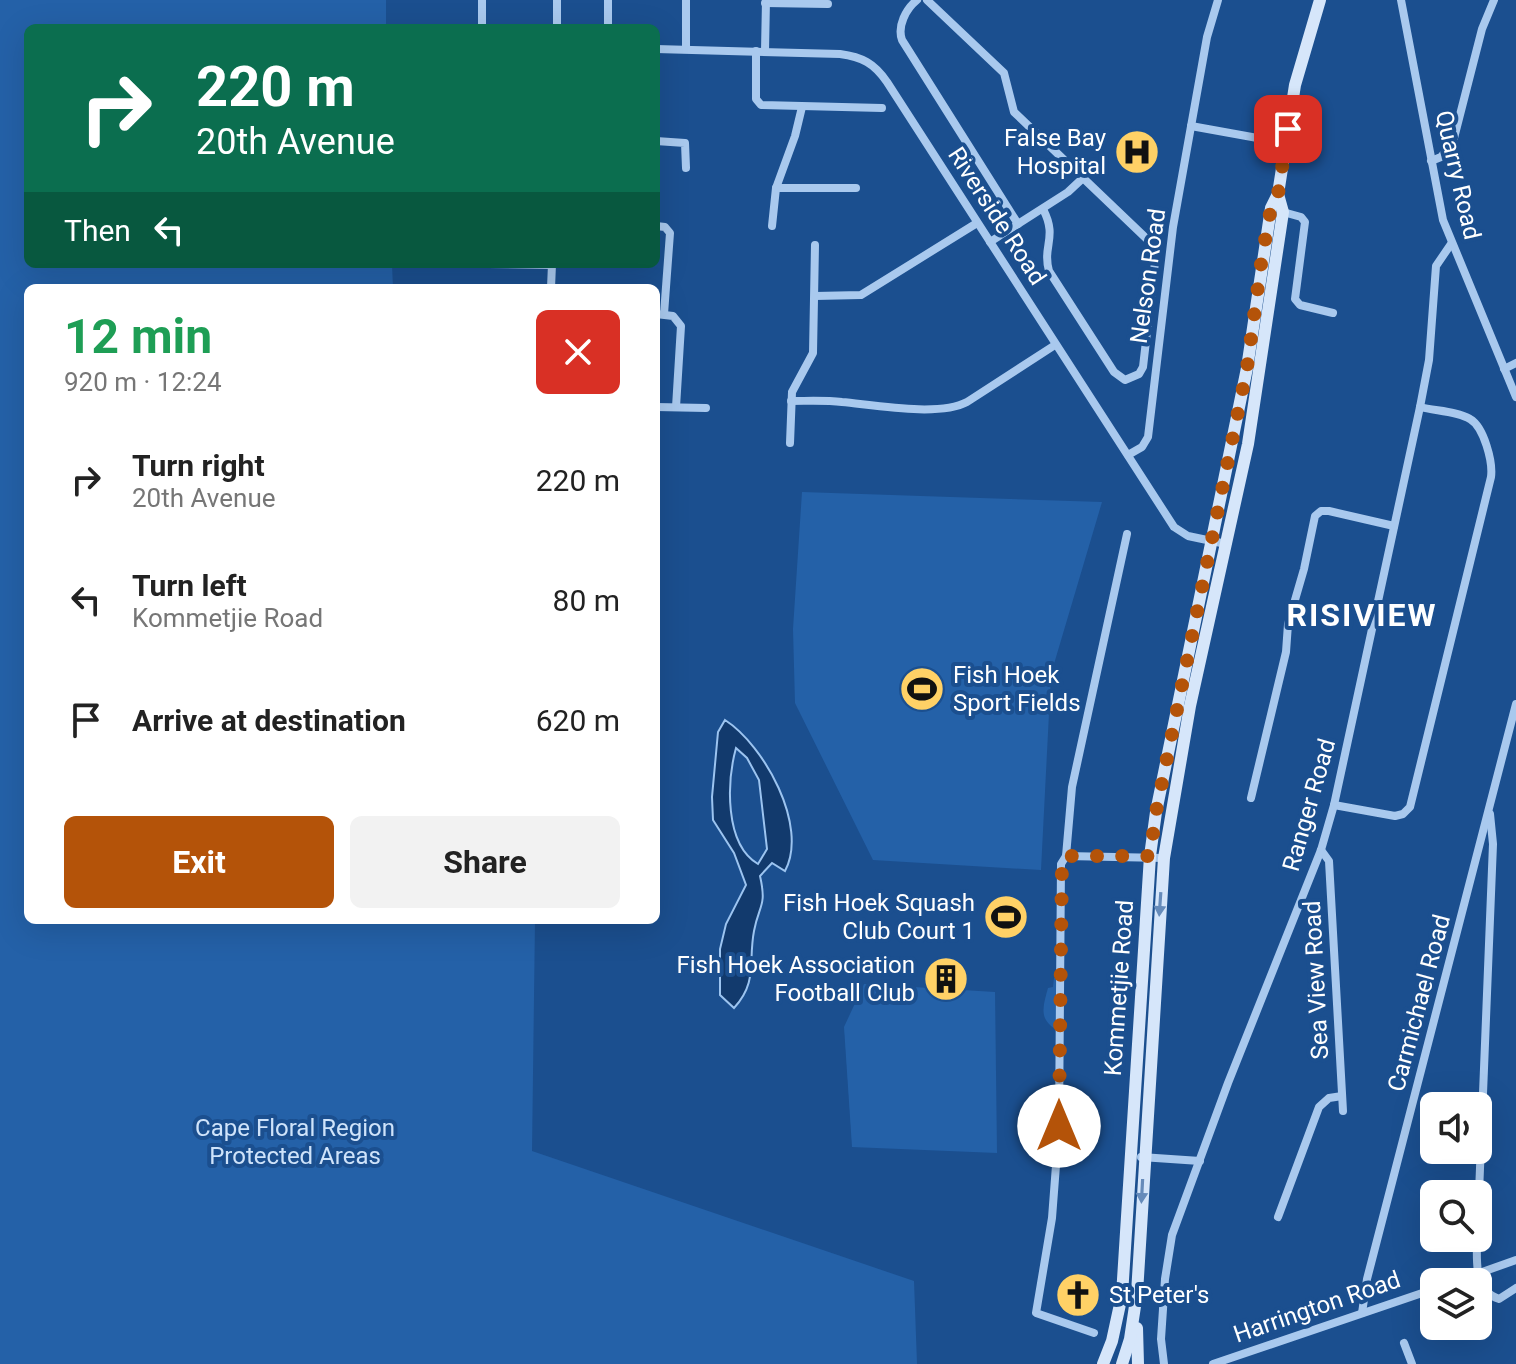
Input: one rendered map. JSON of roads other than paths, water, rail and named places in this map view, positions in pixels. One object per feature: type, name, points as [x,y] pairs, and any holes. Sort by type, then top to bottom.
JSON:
[{"type":"main road","name":"Kommetjie Road","points":[[1103,1364],[1115,1330],[1122,1295],[1150,856],[1156,812],[1247,368],[1271,208],[1278,194],[1295,85],[1320,0]]},
{"type":"main road","name":"Kommetjie Road","points":[[1122,1364],[1130,1339],[1137,1293],[1164,858],[1190,706],[1248,444],[1283,212],[1278,194]]},
{"type":"main road","points":[[1137,1293],[1138,1364]]},
{"type":"street","points":[[482,0],[482,24]]},
{"type":"street","points":[[557,0],[557,24]]},
{"type":"street","points":[[608,0],[608,24]]},
{"type":"street","points":[[686,0],[686,49]]},
{"type":"street","points":[[917,0],[899,29],[902,40],[1018,224]]},
{"type":"street","points":[[927,0],[1004,73],[1014,112],[1149,241],[1155,262],[1143,367],[1139,374],[1125,380],[1114,372],[1049,271],[1046,256],[1051,228],[1043,209]]},
{"type":"street","name":"Nelson Road","points":[[1128,455],[1142,447],[1148,437],[1173,227],[1208,30],[1218,0]]},
{"type":"street","name":"Quarry Road","points":[[1401,0],[1439,202],[1451,244],[1516,397]]},
{"type":"street","points":[[1431,161],[1441,157],[1453,142],[1482,29],[1494,0]]},
{"type":"street","points":[[828,4],[766,1],[758,103],[767,106],[882,108]]},
{"type":"street","name":"Riverside Road","points":[[660,49],[852,55],[873,65],[887,82],[1174,527],[1188,536],[1226,544]]},
{"type":"street","points":[[772,226],[776,188],[802,107]]},
{"type":"street","points":[[1191,126],[1263,139]]},
{"type":"street","points":[[660,141],[685,143],[686,168]]},
{"type":"street","points":[[990,242],[1043,209],[1083,178]]},
{"type":"street","points":[[776,188],[856,188]]},
{"type":"street","points":[[1283,212],[1301,217],[1305,222],[1295,299],[1300,305],[1333,313]]},
{"type":"street","points":[[815,296],[861,295],[977,223]]},
{"type":"street","points":[[660,226],[670,233],[660,314],[678,320],[682,332],[676,407]]},
{"type":"street","name":"Ranger Road","points":[[1164,1364],[1161,1339],[1172,1235],[1321,850],[1334,805],[1429,360],[1436,266],[1451,244]]},
{"type":"street","points":[[790,443],[794,387],[813,353],[815,245]]},
{"type":"street","points":[[791,401],[953,408],[1055,345]]},
{"type":"street","points":[[1504,369],[1516,363]]},
{"type":"street","points":[[660,407],[706,408]]},
{"type":"street","points":[[1334,805],[1395,816],[1403,814],[1410,807],[1491,477],[1489,450],[1474,422],[1420,407]]},
{"type":"street","points":[[1251,798],[1286,652],[1288,624],[1315,516],[1321,511],[1329,511],[1394,526]]},
{"type":"street","points":[[1094,1333],[1036,1313],[1049,1246],[1059,1126],[1061,864],[1066,856],[1072,787],[1127,534]]},
{"type":"street","name":"Carmichael Road","points":[[1362,1313],[1367,1279],[1516,704]]},
{"type":"street","points":[[1480,1180],[1493,844],[1488,810]]},
{"type":"street","name":"Sea View Road","points":[[1321,850],[1329,861],[1343,1111]]},
{"type":"street","points":[[1066,856],[1164,858]]},
{"type":"street","points":[[1278,1217],[1319,1107],[1329,1098],[1342,1096]]},
{"type":"street","points":[[1131,1157],[1200,1161]]},
{"type":"street","points":[[1492,1269],[1516,1260]]},
{"type":"street","points":[[1492,1294],[1495,1298],[1502,1298],[1516,1288]]},
{"type":"street","name":"Harrington Road","points":[[1213,1364],[1420,1294]]},
{"type":"street","points":[[1404,1343],[1412,1364]]},
{"type":"place","name":"False Bay Hospital","points":[[1137,152]]},
{"type":"place","name":"Fish Hoek Sport Fields","points":[[922,689]]},
{"type":"place","name":"Fish Hoek Squash Club Court 1","points":[[1006,917]]},
{"type":"place","name":"Fish Hoek Association Football Club","points":[[946,979]]},
{"type":"place","name":"St Peter's","points":[[1078,1295]]},
{"type":"district","name":"RISIVIEW","points":[[1362,615]]},
{"type":"park label","name":"Cape Floral Region Protected Areas","points":[[295,1142]]}]
